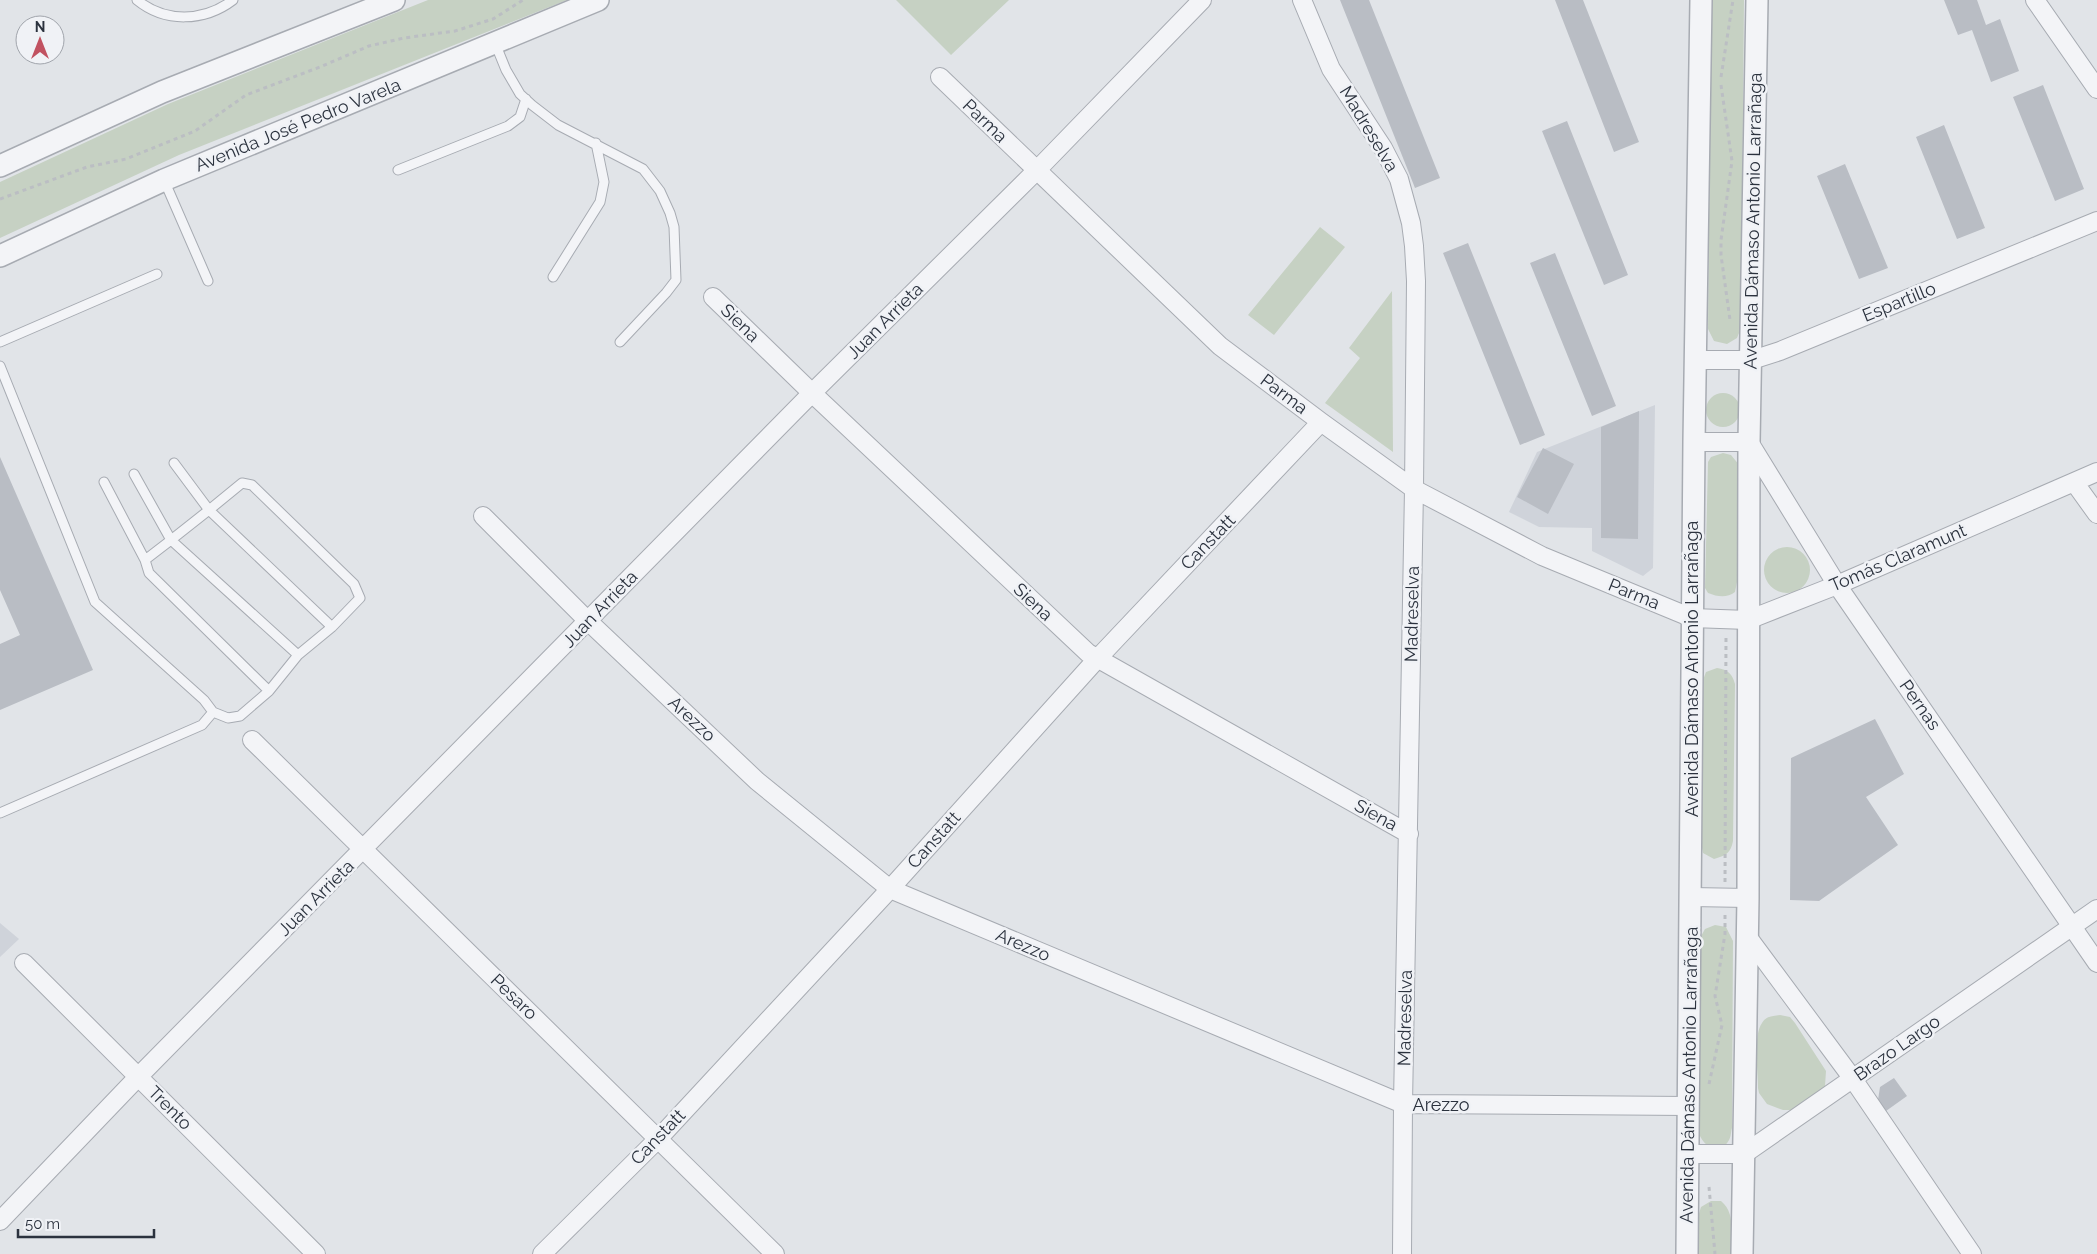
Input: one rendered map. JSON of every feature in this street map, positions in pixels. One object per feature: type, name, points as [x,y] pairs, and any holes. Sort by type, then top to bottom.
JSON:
[{"type":"street","points":[[0,166],[162,92],[394,0]]},
{"type":"street","name":"Avenida José Pedro Varela","points":[[0,256],[164,180],[598,0]]},
{"type":"street","name":"Juan Arrieta","points":[[0,1221],[138,1077],[364,850],[812,393],[1036,171],[1202,0]]},
{"type":"street","name":"Madreselva","points":[[1302,0],[1331,69],[1383,148],[1399,179],[1411,222],[1416,281],[1402,1254]]},
{"type":"street","name":"Avenida Dámaso Antonio Larrañaga","points":[[1687,1254],[1692,618],[1701,0]]},
{"type":"street","name":"Avenida Dámaso Antonio Larrañaga","points":[[1742,1254],[1748,898],[1749,442],[1752,360],[1757,0]]},
{"type":"street","points":[[2035,0],[2097,88]]},
{"type":"street","name":"Parma","points":[[940,77],[1220,346],[1414,489],[1542,556],[1692,618]]},
{"type":"street","name":"Espartillo","points":[[1695,360],[1752,360],[1780,351],[2097,221]]},
{"type":"street","name":"Siena","points":[[713,297],[1088,653],[1409,834]]},
{"type":"street","name":"Canstatt","points":[[542,1254],[659,1138],[890,889],[1097,658],[1322,422]]},
{"type":"street","points":[[1694,442],[1749,442]]},
{"type":"street","name":"Pernas","points":[[1749,442],[1837,585],[2097,963]]},
{"type":"street","name":"Tomás Claramunt","points":[[1692,618],[1748,620],[1837,585],[2097,472]]},
{"type":"street","points":[[2074,482],[2097,514]]},
{"type":"street","name":"Arezzo","points":[[483,516],[588,621],[757,780],[890,889],[1403,1104],[1688,1106]]},
{"type":"street","name":"Pesaro","points":[[252,740],[775,1254]]},
{"type":"street","points":[[1691,897],[1748,898]]},
{"type":"street","name":"Brazo Largo","points":[[1744,1154],[2097,909]]},
{"type":"street","points":[[1747,936],[1853,1079],[1972,1254]]},
{"type":"street","name":"Trento","points":[[24,963],[316,1254]]},
{"type":"street","points":[[1688,1154],[1744,1154]]},
{"type":"lane","points":[[137,0],[162,14],[180,18],[202,15],[225,6],[233,0]]},
{"type":"lane","points":[[495,43],[506,70],[520,94],[558,125],[643,169],[660,191],[670,213],[674,227],[676,280],[620,342]]},
{"type":"lane","points":[[398,170],[508,126],[520,116],[526,99]]},
{"type":"lane","points":[[553,277],[600,202],[604,182],[596,143]]},
{"type":"lane","points":[[164,180],[208,281]]},
{"type":"lane","points":[[0,342],[157,274]]},
{"type":"lane","points":[[1,371],[95,602],[204,700],[212,712],[228,718],[240,716],[269,691],[298,656],[332,627],[360,598],[358,590],[247,482],[242,483],[146,560]]},
{"type":"lane","points":[[174,463],[209,510],[332,627]]},
{"type":"lane","points":[[134,474],[170,540],[298,656]]},
{"type":"lane","points":[[104,482],[146,560],[149,573],[269,691]]},
{"type":"lane","points":[[0,813],[202,725],[212,712]]},
{"type":"path","points":[[0,199],[87,167],[126,159],[195,131],[246,95],[369,46],[404,38],[455,31],[493,19],[523,0]]},
{"type":"shaded area","points":[[1655,405],[1653,568],[1643,576],[1592,551],[1592,528],[1539,527],[1509,512],[1537,452]]},
{"type":"shaded area","points":[[0,923],[19,939],[0,957]]},
{"type":"green space","points":[[428,0],[567,0],[179,155],[0,238],[0,182],[168,104]]},
{"type":"green space","points":[[896,0],[1009,0],[951,55]]},
{"type":"green space","points":[[1711,0],[1744,0],[1741,328],[1737,338],[1727,344],[1714,341],[1708,329]]},
{"type":"green space","points":[[1320,227],[1345,247],[1274,335],[1248,315]]},
{"type":"green space","points":[[1392,291],[1393,452],[1325,403],[1360,358],[1349,348]]},
{"type":"green space","points":[[1723,393],[1735,398],[1740,410],[1735,422],[1723,427],[1711,422],[1706,410],[1711,398]]},
{"type":"green space","points":[[1723,453],[1731,455],[1740,466],[1737,582],[1735,592],[1722,596],[1708,593],[1705,588],[1708,462],[1711,457]]},
{"type":"green space","points":[[1782,547],[1792,547],[1806,557],[1810,570],[1806,583],[1800,589],[1792,593],[1782,593],[1768,583],[1764,575],[1764,565],[1774,551]]},
{"type":"green space","points":[[1717,668],[1729,673],[1735,684],[1733,841],[1727,853],[1714,859],[1703,853],[1701,843],[1703,680],[1706,672]]},
{"type":"green space","points":[[1715,925],[1726,927],[1733,941],[1732,1128],[1730,1139],[1725,1145],[1715,1149],[1702,1140],[1698,1129],[1700,938],[1705,929]]},
{"type":"green space","points":[[1780,1015],[1790,1017],[1795,1023],[1826,1071],[1825,1086],[1819,1093],[1791,1110],[1783,1110],[1767,1104],[1759,1093],[1758,1088],[1757,1045],[1759,1029],[1766,1019]]},
{"type":"green space","points":[[1711,1201],[1721,1201],[1729,1212],[1732,1225],[1731,1254],[1698,1254],[1698,1217],[1701,1207]]},
{"type":"building","points":[[1340,0],[1369,0],[1440,178],[1415,188]]},
{"type":"building","points":[[1555,0],[1583,0],[1639,142],[1614,152]]},
{"type":"building","points":[[1944,0],[1977,0],[1986,25],[2000,19],[2019,71],[1991,82],[1972,30],[1958,35]]},
{"type":"building","points":[[2043,85],[2084,189],[2055,201],[2013,97]]},
{"type":"building","points":[[1567,121],[1628,275],[1604,285],[1542,131]]},
{"type":"building","points":[[1944,125],[1985,228],[1957,239],[1916,137]]},
{"type":"building","points":[[1845,164],[1888,268],[1859,279],[1817,176]]},
{"type":"building","points":[[1468,243],[1545,435],[1520,445],[1443,253]]},
{"type":"building","points":[[1555,253],[1616,406],[1592,416],[1530,263]]},
{"type":"building","points":[[1639,411],[1638,539],[1601,538],[1601,427]]},
{"type":"building","points":[[1543,448],[1574,464],[1548,514],[1517,497]]},
{"type":"building","points":[[0,457],[93,670],[0,710],[0,644],[20,635],[0,590]]},
{"type":"building","points":[[1875,719],[1904,774],[1866,797],[1898,845],[1819,901],[1790,900],[1791,758]]},
{"type":"building","points":[[1894,1078],[1907,1096],[1886,1111],[1878,1100],[1880,1087]]}]
